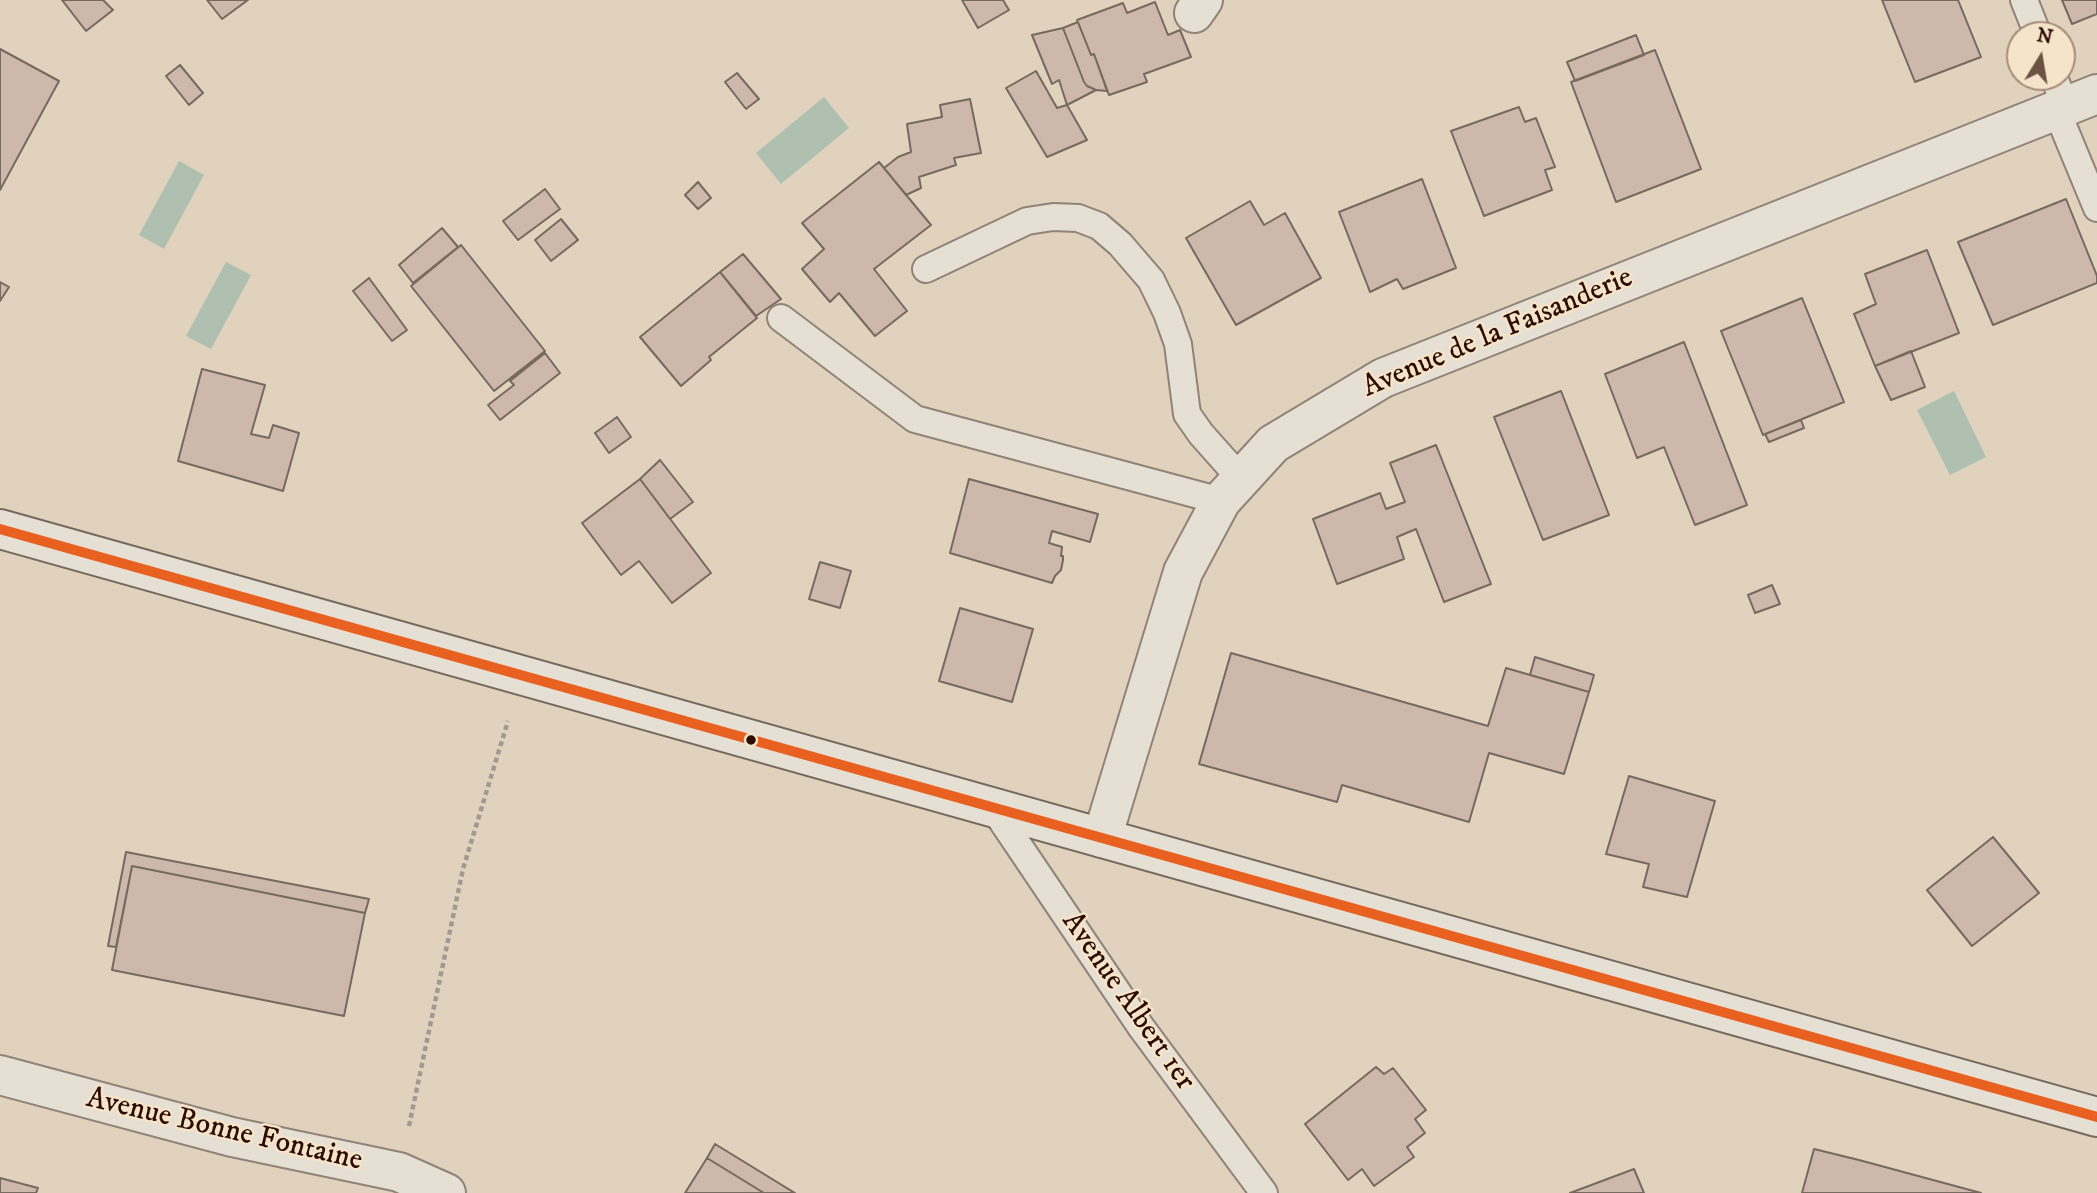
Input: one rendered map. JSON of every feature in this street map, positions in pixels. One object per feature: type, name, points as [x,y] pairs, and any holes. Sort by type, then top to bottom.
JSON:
[{"type":"main road","name":"Avenue de la Faisanderie","points":[[1102,838],[1182,572],[1231,490],[1273,444],[1383,378],[2068,97]]},
{"type":"main road","points":[[0,529],[2097,1117]]},
{"type":"main road","name":"Avenue Bonne Fontaine","points":[[0,1075],[232,1137],[388,1183],[446,1193]]},
{"type":"lane","points":[[2024,0],[2032,21]]},
{"type":"lane","points":[[2068,97],[2097,208]]},
{"type":"lane","points":[[926,269],[1027,221],[1053,217],[1078,218],[1099,226],[1120,244],[1151,280],[1178,344],[1187,414],[1231,490]]},
{"type":"lane","points":[[781,317],[915,419],[1231,490]]},
{"type":"lane","name":"Avenue Albert 1er","points":[[994,809],[1141,1027],[1264,1193]]},
{"type":"path","points":[[388,1183],[463,869],[522,676]]},
{"type":"shaded area","points":[[824,97],[849,128],[781,184],[756,153]]},
{"type":"shaded area","points":[[179,161],[204,175],[164,249],[139,235]]},
{"type":"shaded area","points":[[226,262],[251,275],[211,349],[186,336]]},
{"type":"shaded area","points":[[1954,391],[1986,457],[1950,475],[1917,410]]},
{"type":"building","points":[[62,0],[103,0],[113,10],[86,31]]},
{"type":"building","points":[[207,0],[248,0],[222,19]]},
{"type":"building","points":[[962,0],[1003,0],[1009,10],[978,28]]},
{"type":"building","points":[[1882,0],[1958,0],[1981,57],[1915,82]]},
{"type":"building","points":[[2062,0],[2097,0],[2097,14],[2076,22],[2071,21]]},
{"type":"building","points":[[1155,2],[1168,35],[1180,30],[1191,57],[1144,74],[1147,82],[1109,95],[1094,54],[1091,55],[1077,20],[1123,3],[1127,13]]},
{"type":"building","points":[[1078,22],[1091,55],[1094,54],[1107,91],[1096,90],[1084,82],[1063,28]]},
{"type":"building","points":[[1063,28],[1084,82],[1096,90],[1067,105],[1059,80],[1052,84],[1032,35]]},
{"type":"building","points":[[1636,35],[1644,55],[1575,81],[1567,62]]},
{"type":"building","points":[[0,49],[59,81],[0,190]]},
{"type":"building","points":[[1655,50],[1701,169],[1616,202],[1571,82]]},
{"type":"building","points":[[180,65],[203,93],[189,105],[166,76]]},
{"type":"building","points":[[1036,71],[1057,108],[1067,105],[1087,140],[1047,157],[1006,88]]},
{"type":"building","points":[[737,73],[759,99],[746,109],[725,82]]},
{"type":"building","points":[[970,99],[981,153],[954,158],[956,165],[919,177],[921,188],[906,195],[884,168],[898,157],[911,152],[907,124],[942,117],[940,105]]},
{"type":"building","points":[[1519,107],[1525,122],[1536,118],[1555,167],[1545,170],[1552,190],[1484,216],[1451,131]]},
{"type":"building","points":[[879,162],[931,225],[874,269],[907,311],[875,336],[839,293],[830,302],[802,269],[824,249],[802,223]]},
{"type":"building","points":[[1422,179],[1456,268],[1403,289],[1397,279],[1370,292],[1339,212]]},
{"type":"building","points":[[698,182],[711,198],[698,209],[685,195]]},
{"type":"building","points":[[545,189],[560,209],[518,240],[503,221]]},
{"type":"building","points":[[2066,199],[2097,276],[2097,283],[1993,325],[1958,242]]},
{"type":"building","points":[[1250,201],[1264,225],[1285,213],[1321,278],[1236,325],[1186,238]]},
{"type":"building","points":[[561,219],[578,240],[551,261],[535,240]]},
{"type":"building","points":[[442,228],[458,247],[413,283],[399,265]]},
{"type":"building","points":[[461,245],[545,351],[494,391],[411,286]]},
{"type":"building","points":[[1927,250],[1959,333],[1875,366],[1854,314],[1876,304],[1865,274]]},
{"type":"building","points":[[743,254],[781,299],[756,316],[720,272]]},
{"type":"building","points":[[720,272],[757,318],[709,357],[711,360],[681,386],[640,337]]},
{"type":"building","points":[[369,278],[407,330],[392,341],[353,291]]},
{"type":"building","points":[[0,282],[9,287],[0,301]]},
{"type":"building","points":[[1802,298],[1844,402],[1763,435],[1721,331]]},
{"type":"building","points":[[1684,342],[1747,505],[1695,525],[1664,447],[1637,458],[1605,374]]},
{"type":"building","points":[[1911,351],[1925,387],[1891,400],[1875,366]]},
{"type":"building","points":[[545,353],[560,373],[500,420],[488,405],[514,385],[510,381]]},
{"type":"building","points":[[202,369],[265,385],[251,434],[269,438],[273,425],[299,433],[283,491],[178,461]]},
{"type":"building","points":[[1561,391],[1609,515],[1543,540],[1494,417]]},
{"type":"building","points":[[617,417],[631,437],[609,453],[595,433]]},
{"type":"building","points":[[1801,420],[1804,428],[1769,442],[1765,434]]},
{"type":"building","points":[[1436,445],[1491,584],[1444,602],[1416,529],[1397,537],[1404,559],[1337,584],[1313,519],[1380,493],[1386,509],[1405,502],[1390,463]]},
{"type":"building","points":[[660,460],[693,502],[670,519],[640,479]]},
{"type":"building","points":[[640,479],[711,573],[672,603],[639,561],[621,575],[582,523]]},
{"type":"building","points":[[969,479],[1098,514],[1090,542],[1052,531],[1049,543],[1062,547],[1063,560],[1061,570],[1052,583],[950,553]]},
{"type":"building","points":[[820,562],[851,571],[840,608],[809,599]]},
{"type":"building","points":[[1772,585],[1780,604],[1755,613],[1748,595]]},
{"type":"building","points":[[960,608],[1033,629],[1012,702],[939,681]]},
{"type":"building","points":[[1231,653],[1488,726],[1506,668],[1589,692],[1564,774],[1489,753],[1469,822],[1342,785],[1337,802],[1199,764]]},
{"type":"building","points":[[1535,657],[1594,675],[1589,692],[1530,675]]},
{"type":"building","points":[[1629,776],[1715,801],[1687,897],[1643,887],[1649,864],[1606,854]]},
{"type":"building","points":[[1993,837],[2039,893],[1972,946],[1927,890]]},
{"type":"building","points":[[126,852],[369,899],[365,913],[132,866],[116,947],[108,946]]},
{"type":"building","points":[[132,866],[365,913],[344,1016],[112,970]]},
{"type":"building","points":[[1376,1067],[1384,1074],[1393,1068],[1426,1110],[1415,1119],[1425,1133],[1407,1147],[1414,1157],[1374,1186],[1362,1169],[1348,1180],[1305,1124]]},
{"type":"building","points":[[715,1144],[795,1193],[764,1193],[707,1158]]},
{"type":"building","points":[[1814,1149],[1859,1160],[1981,1193],[1802,1193]]},
{"type":"building","points":[[707,1158],[764,1193],[685,1193]]},
{"type":"building","points":[[1634,1169],[1644,1193],[1570,1193]]},
{"type":"building","points":[[0,1178],[38,1188],[36,1193],[0,1193]]},
{"type":"transit line","points":[[0,529],[2097,1117]]}]
